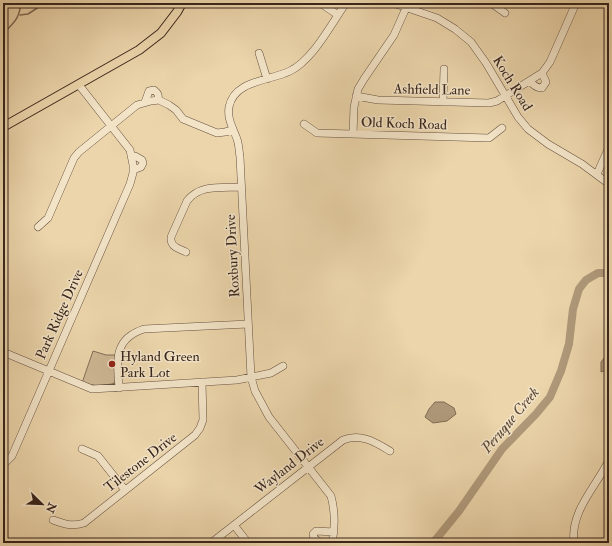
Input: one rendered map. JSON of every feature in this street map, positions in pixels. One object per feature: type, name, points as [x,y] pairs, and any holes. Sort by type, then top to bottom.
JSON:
[{"type":"main road","points":[[3,127],[135,53],[161,33],[170,23],[182,3]]},
{"type":"street","points":[[320,3],[338,15]]},
{"type":"street","name":"Roxbury Drive","points":[[332,543],[334,532],[333,505],[331,496],[269,417],[255,391],[251,377],[239,150],[238,140],[228,114],[229,106],[233,97],[239,90],[248,85],[289,72],[301,65],[311,54],[346,3]]},
{"type":"street","name":"Koch Road","points":[[393,3],[436,18],[456,29],[471,42],[486,63],[518,117],[528,129],[548,144],[569,155],[597,174],[609,184]]},
{"type":"street","points":[[491,3],[505,13]]},
{"type":"street","points":[[530,81],[534,86],[539,88],[542,88],[546,82],[542,73],[550,62],[576,3]]},
{"type":"street","points":[[353,134],[356,96],[364,79],[394,35],[406,8]]},
{"type":"street","points":[[259,53],[267,79]]},
{"type":"street","points":[[443,102],[444,69]]},
{"type":"street","name":"Ashfield Lane","points":[[356,96],[378,100],[489,103],[506,96],[542,73]]},
{"type":"street","name":"Park Ridge Drive","points":[[3,465],[12,456],[130,184],[133,170],[130,150],[79,85]]},
{"type":"street","points":[[38,227],[48,218],[74,158],[79,152],[137,105],[158,100],[176,110],[183,118],[217,132],[233,130]]},
{"type":"street","name":"Old Koch Road","points":[[304,124],[317,133],[489,138],[502,128]]},
{"type":"street","points":[[597,174],[609,147]]},
{"type":"street","points":[[186,252],[174,246],[170,241],[187,201],[191,196],[204,189],[241,187]]},
{"type":"street","points":[[119,388],[117,362],[118,352],[124,341],[132,334],[144,329],[248,324]]},
{"type":"street","points":[[3,352],[92,389],[237,380],[271,373],[284,366]]},
{"type":"street","name":"Tilestone Drive","points":[[52,520],[67,525],[77,526],[84,523],[195,435],[203,420],[202,382]]},
{"type":"street","name":"Wayland Drive","points":[[211,543],[338,443],[348,438],[367,438],[390,451]]},
{"type":"street","points":[[82,449],[98,456],[126,490]]},
{"type":"street","points":[[574,543],[572,533],[581,505],[590,493],[609,460]]},
{"type":"street","points":[[234,525],[248,543]]},
{"type":"street","points":[[322,543],[314,538],[313,534],[316,531],[334,532]]},
{"type":"shaded area","points":[[93,351],[106,355],[115,355],[116,380],[113,384],[99,386],[82,383]]},
{"type":"shaded area","points":[[609,352],[609,369],[601,372],[601,362]]},
{"type":"shaded area","points":[[435,402],[444,402],[454,408],[456,414],[447,421],[433,423],[425,417]]},
{"type":"waterway","points":[[3,34],[17,17],[21,3]]},
{"type":"waterway","points":[[20,15],[28,14],[45,3]]},
{"type":"waterway","name":"Peruque Creek","points":[[433,543],[459,511],[502,449],[536,414],[550,397],[561,371],[569,344],[573,309],[579,289],[586,280],[598,273],[609,273]]},
{"type":"place","name":"Hyland Green Park Lot","points":[[112,364]]}]
